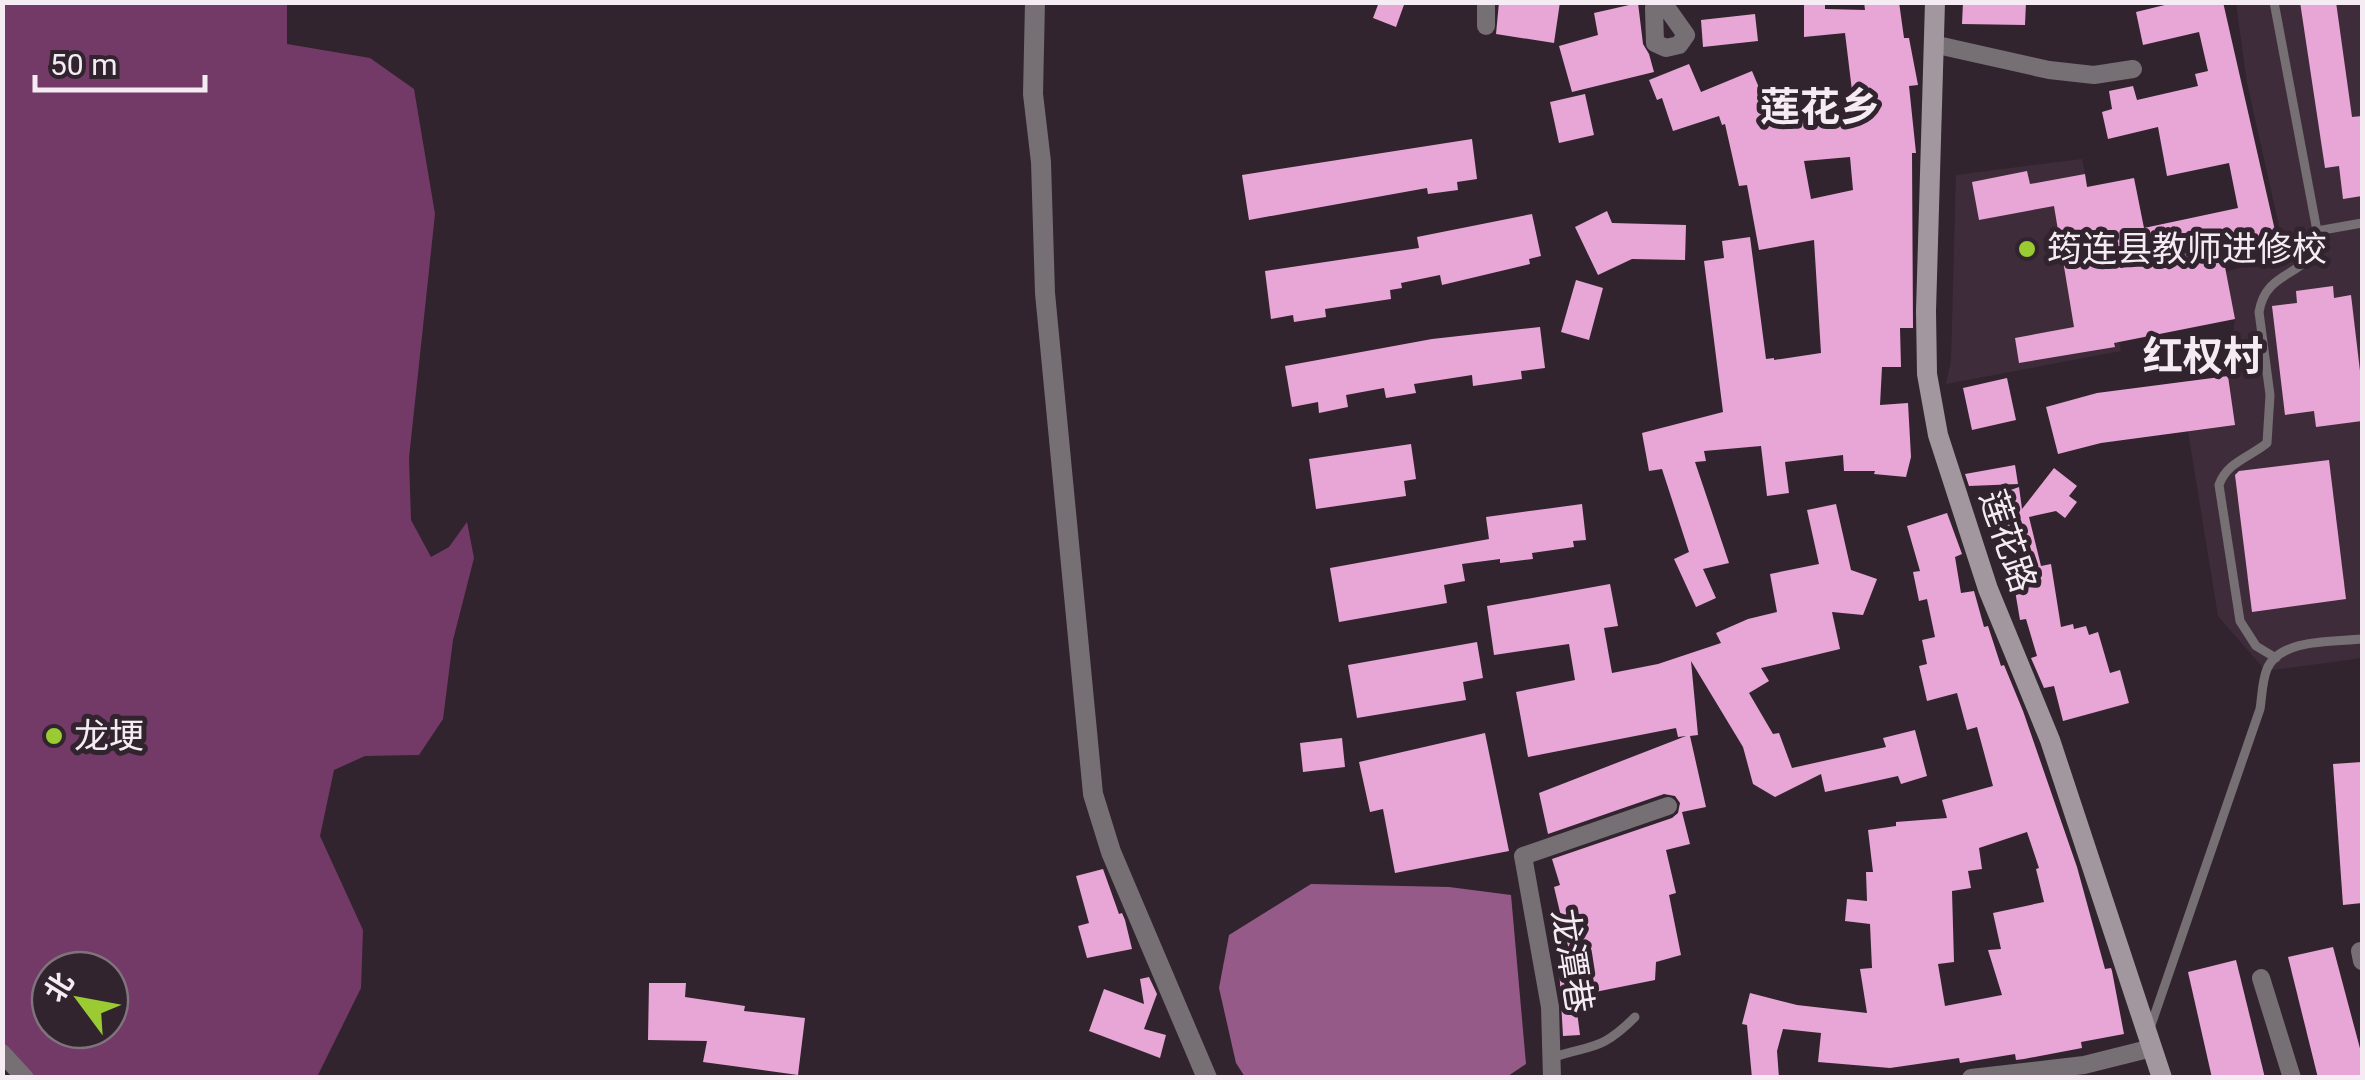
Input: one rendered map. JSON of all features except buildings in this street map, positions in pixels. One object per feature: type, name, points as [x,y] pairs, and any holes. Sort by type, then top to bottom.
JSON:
[{"type":"main road","name":"莲花路","points":[[1935,2],[1926,311],[1928,374],[1938,436],[1988,589],[2050,740],[2162,1078]]},
{"type":"street","points":[[1034,2],[1034,94],[1041,162],[1045,293],[1093,794],[1111,852],[1207,1078]]},
{"type":"street","points":[[1486,2],[1486,26]]},
{"type":"street","points":[[1934,44],[2049,70],[2094,75],[2133,68]]},
{"type":"street","name":"龙潭巷","points":[[1551,1068],[1550,1007],[1523,856],[1668,806]]},
{"type":"street","points":[[2362,950],[2362,962]]},
{"type":"street","points":[[2261,978],[2292,1078]]},
{"type":"street","points":[[1971,1078],[2084,1071],[2150,1041]]},
{"type":"street","points":[[2,1054],[25,1078]]},
{"type":"lane","points":[[2274,2],[2317,231],[2316,247],[2311,257],[2271,284],[2262,298],[2259,312],[2270,395],[2267,444],[2233,464],[2219,484],[2240,621],[2256,646],[2276,658]]},
{"type":"lane","points":[[2317,231],[2362,222]]},
{"type":"lane","points":[[2150,1041],[2260,709],[2266,671],[2276,658],[2304,644],[2362,639]]},
{"type":"lane","points":[[1551,1068],[1613,1039],[1635,1018]]},
{"type":"shaded area","points":[[2,3],[287,3],[287,44],[370,58],[414,89],[435,214],[409,458],[411,520],[431,557],[449,547],[467,522],[474,558],[453,640],[443,719],[419,755],[365,756],[334,770],[320,836],[363,930],[361,988],[317,1077],[20,1077],[3,1053]]},
{"type":"shaded area","points":[[2236,3],[2362,3],[2362,658],[2266,671],[2218,616],[2188,431],[2234,425],[2228,376],[2235,319],[2226,272],[2285,253],[2247,83]]},
{"type":"shaded area","name":"筠连县教师进修校","points":[[2082,159],[2121,351],[1946,384],[1951,361],[1956,175]]},
{"type":"shaded area","points":[[1311,884],[1449,887],[1511,895],[1526,1064],[1505,1078],[1245,1077],[1236,1063],[1219,988],[1229,935]]},
{"type":"place","name":"筠连县教师进修校","points":[[2027,249]]},
{"type":"place","name":"龙埂","points":[[54,736]]},
{"type":"district","name":"莲花乡","points":[[1820,107]]},
{"type":"district","name":"红权村","points":[[2203,356]]}]
